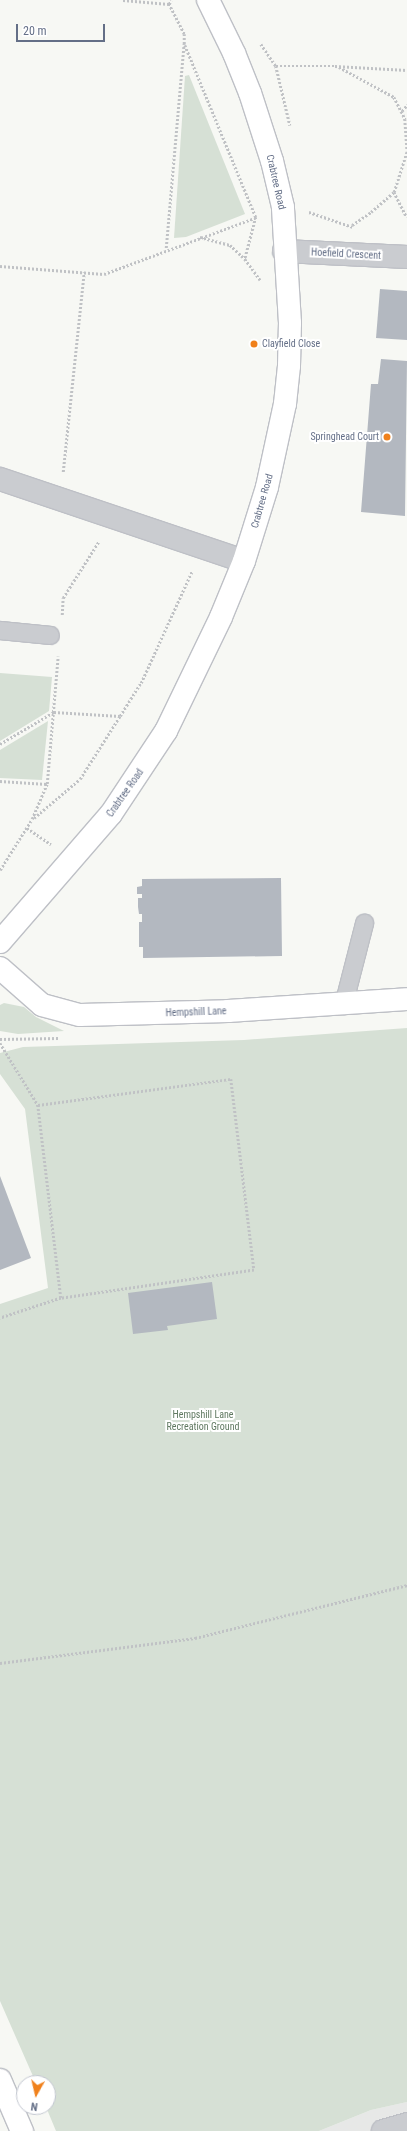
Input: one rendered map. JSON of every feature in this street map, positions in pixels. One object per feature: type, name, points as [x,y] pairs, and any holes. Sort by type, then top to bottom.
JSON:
[{"type":"street","name":"Crabtree Road","points":[[0,942],[111,814],[145,765],[166,731],[204,653],[244,561],[267,487],[285,404],[290,323],[284,251],[283,207],[272,161],[250,93],[234,52],[208,0]]},
{"type":"street","name":"Hoefield Crescent","points":[[284,251],[407,257]]},
{"type":"street","points":[[0,479],[244,561]]},
{"type":"street","name":"Hempshill Lane","points":[[0,968],[42,1005],[80,1015],[220,1012],[343,1005],[407,999]]},
{"type":"street","points":[[0,2080],[22,2131]]},
{"type":"street","points":[[383,2131],[407,2124]]},
{"type":"lane","points":[[0,630],[50,635]]},
{"type":"lane","points":[[343,1005],[364,923]]},
{"type":"path","points":[[123,0],[169,4]]},
{"type":"path","points":[[169,4],[171,0]]},
{"type":"path","points":[[166,248],[184,44],[184,34],[169,4]]},
{"type":"path","points":[[184,44],[256,217],[246,259]]},
{"type":"path","points":[[276,66],[335,66],[407,70]]},
{"type":"path","points":[[335,66],[352,72],[394,97],[405,117],[407,151],[394,192],[372,212],[352,225]]},
{"type":"path","points":[[402,111],[407,105]]},
{"type":"path","points":[[394,192],[407,217]]},
{"type":"path","points":[[0,266],[104,274],[166,248],[283,207],[318,214],[352,225],[358,234],[358,254]]},
{"type":"path","points":[[200,237],[230,246],[246,259],[260,282]]},
{"type":"path","points":[[60,499],[84,272]]},
{"type":"path","points":[[61,620],[63,598],[91,550],[116,518]]},
{"type":"path","points":[[32,819],[80,779],[141,683],[202,547]]},
{"type":"path","points":[[0,870],[32,819],[47,784],[59,651]]},
{"type":"path","points":[[0,744],[54,712],[120,716]]},
{"type":"path","points":[[0,781],[47,784]]},
{"type":"path","points":[[0,1043],[38,1105],[61,1298]]},
{"type":"path","points":[[0,1318],[61,1298],[254,1270],[231,1079],[38,1105]]},
{"type":"path","points":[[0,1663],[195,1638],[407,1585]]},
{"type":"shaded area","points":[[407,2102],[407,2131],[319,2131],[371,2110]]},
{"type":"green space","points":[[189,75],[245,214],[186,237],[174,238],[185,76]]},
{"type":"green space","points":[[0,673],[52,677],[49,711],[0,741]]},
{"type":"green space","points":[[48,721],[42,780],[0,778],[0,750]]},
{"type":"green space","points":[[4,1003],[24,1007],[36,1017],[64,1031],[18,1034],[0,1031],[0,1005]]},
{"type":"green space","name":"Hempshill Lane Recreation Ground","points":[[407,1028],[407,2102],[371,2110],[319,2131],[56,2131],[49,2115],[56,2115],[56,2075],[32,2075],[0,2001],[0,1304],[48,1288],[25,1109],[0,1074],[0,1053],[23,1047],[244,1040]]},
{"type":"building","points":[[380,289],[407,291],[407,340],[376,338]]},
{"type":"building","name":"Springhead Court","points":[[381,359],[407,361],[405,516],[361,512],[371,384],[378,384]]},
{"type":"building","points":[[281,878],[282,956],[143,958],[143,947],[139,947],[139,922],[142,922],[142,914],[139,914],[138,907],[138,898],[142,898],[142,894],[137,894],[137,887],[142,886],[142,879]]},
{"type":"building","points":[[0,1176],[31,1258],[0,1270]]},
{"type":"building","points":[[212,1282],[217,1319],[167,1326],[168,1330],[133,1334],[128,1293]]},
{"type":"place","name":"Clayfield Close","points":[[254,344]]},
{"type":"place","name":"Springhead Court","points":[[387,437]]}]
